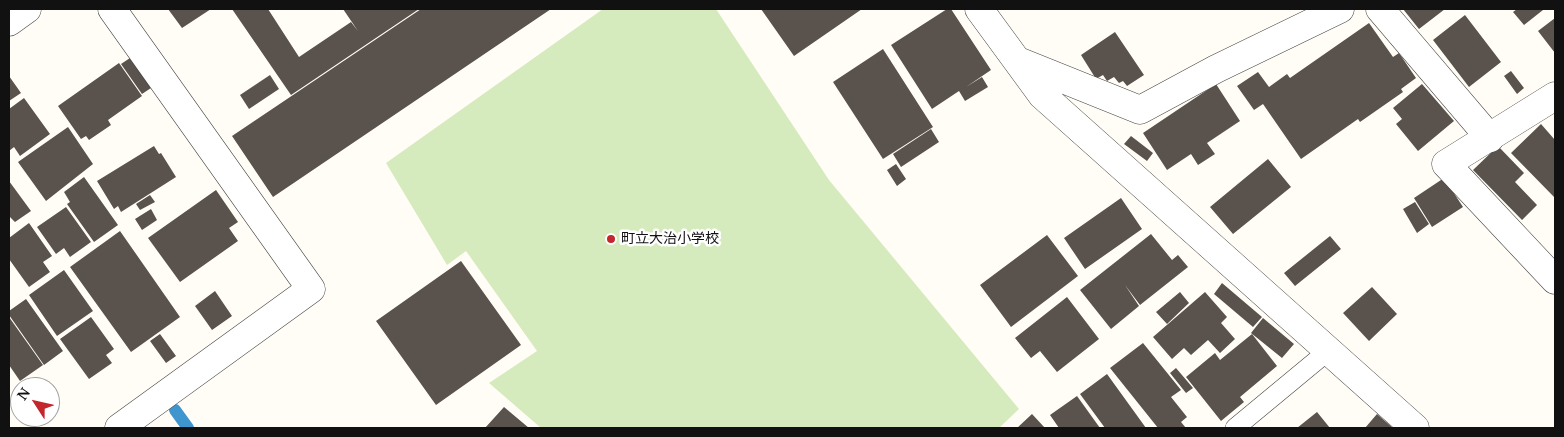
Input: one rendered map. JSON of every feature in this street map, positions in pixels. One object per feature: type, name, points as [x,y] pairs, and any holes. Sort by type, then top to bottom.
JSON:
[{"type":"street","points":[[9,22],[27,9]]},
{"type":"street","points":[[112,9],[311,288],[119,428]]},
{"type":"street","points":[[979,9],[1042,95],[1415,428]]},
{"type":"street","points":[[1018,62],[1140,110],[1216,69],[1340,9]]},
{"type":"street","points":[[1380,9],[1490,138]]},
{"type":"street","points":[[1555,96],[1446,164],[1555,280]]},
{"type":"lane","points":[[1235,428],[1328,351]]},
{"type":"green space","points":[[603,9],[716,9],[829,180],[1019,409],[999,428],[541,428],[489,383],[537,351],[466,251],[447,265],[386,163]]},
{"type":"building","points":[[168,9],[211,9],[182,28]]},
{"type":"building","points":[[232,9],[268,9],[299,57],[351,22],[358,31],[343,9],[419,9],[291,95]]},
{"type":"building","points":[[421,9],[551,9],[273,197],[232,136]]},
{"type":"building","points":[[761,9],[862,9],[794,56]]},
{"type":"building","points":[[947,9],[951,9],[991,70],[966,87],[982,77],[988,87],[965,101],[959,91],[932,109],[891,45]]},
{"type":"building","points":[[1403,9],[1445,9],[1419,29]]},
{"type":"building","points":[[1517,9],[1543,10],[1524,25],[1513,12]]},
{"type":"building","points":[[1465,15],[1501,62],[1469,87],[1433,40]]},
{"type":"building","points":[[1555,18],[1555,53],[1538,31]]},
{"type":"building","points":[[1369,23],[1393,57],[1399,53],[1416,78],[1401,89],[1403,92],[1360,122],[1358,119],[1301,159],[1263,104],[1254,110],[1237,86],[1258,72],[1269,87],[1287,74],[1290,78]]},
{"type":"building","points":[[1115,32],[1144,75],[1127,86],[1123,81],[1119,83],[1114,77],[1107,81],[1103,75],[1096,79],[1081,55]]},
{"type":"building","points":[[883,49],[933,127],[883,159],[833,82]]},
{"type":"building","points":[[133,56],[154,86],[142,94],[121,64]]},
{"type":"building","points":[[119,63],[142,96],[108,120],[111,125],[89,140],[86,136],[81,139],[58,106]]},
{"type":"building","points":[[1511,71],[1524,88],[1517,94],[1504,76]]},
{"type":"building","points":[[270,75],[279,89],[249,109],[240,95]]},
{"type":"building","points":[[9,76],[21,93],[9,101]]},
{"type":"building","points":[[1216,84],[1240,121],[1207,143],[1215,154],[1198,165],[1191,154],[1167,170],[1143,133]]},
{"type":"building","points":[[1422,84],[1454,121],[1418,151],[1396,124],[1402,119],[1393,108]]},
{"type":"building","points":[[24,98],[50,134],[20,156],[14,147],[9,151],[9,109]]},
{"type":"building","points":[[1541,124],[1555,140],[1555,198],[1511,153]]},
{"type":"building","points":[[68,127],[93,164],[46,201],[18,162]]},
{"type":"building","points":[[931,129],[939,142],[901,167],[893,154]]},
{"type":"building","points":[[1131,136],[1153,153],[1147,161],[1124,144]]},
{"type":"building","points":[[154,146],[159,154],[161,153],[176,177],[121,212],[118,206],[114,209],[97,181]]},
{"type":"building","points":[[1498,146],[1524,173],[1515,182],[1537,205],[1522,220],[1473,170]]},
{"type":"building","points":[[1268,159],[1291,187],[1233,234],[1210,207]]},
{"type":"building","points":[[896,164],[906,179],[897,186],[887,170]]},
{"type":"building","points":[[84,177],[118,225],[94,242],[67,204],[70,202],[64,192]]},
{"type":"building","points":[[1444,178],[1463,207],[1432,227],[1414,198]]},
{"type":"building","points":[[9,181],[31,211],[15,222],[9,216]]},
{"type":"building","points":[[216,190],[238,222],[229,228],[238,241],[180,282],[148,238]]},
{"type":"building","points":[[150,195],[155,202],[140,210],[136,204]]},
{"type":"building","points":[[1121,198],[1142,229],[1085,269],[1064,238]]},
{"type":"building","points":[[1415,202],[1429,224],[1417,233],[1403,209]]},
{"type":"building","points":[[66,207],[91,242],[70,257],[64,248],[56,254],[37,227]]},
{"type":"building","points":[[151,209],[157,220],[142,230],[135,219]]},
{"type":"building","points":[[29,223],[52,256],[43,262],[50,272],[29,287],[9,259],[9,238]]},
{"type":"building","points":[[120,231],[180,317],[131,352],[70,267]]},
{"type":"building","points":[[1151,234],[1172,260],[1178,255],[1188,267],[1140,305],[1125,285],[1139,306],[1111,329],[1080,290]]},
{"type":"building","points":[[1047,235],[1078,276],[1011,327],[980,285]]},
{"type":"building","points":[[1330,236],[1341,249],[1295,286],[1284,273]]},
{"type":"building","points":[[461,261],[521,345],[436,405],[376,321]]},
{"type":"building","points":[[64,270],[93,311],[57,336],[29,295]]},
{"type":"building","points":[[1222,283],[1262,317],[1253,327],[1214,294]]},
{"type":"building","points":[[1372,287],[1397,314],[1369,341],[1343,313]]},
{"type":"building","points":[[215,291],[232,316],[212,330],[195,306]]},
{"type":"building","points":[[1180,292],[1189,303],[1167,324],[1156,312]]},
{"type":"building","points":[[1205,292],[1227,317],[1221,323],[1235,339],[1220,353],[1208,340],[1191,355],[1184,348],[1172,359],[1153,337]]},
{"type":"building","points":[[1067,297],[1099,339],[1057,372],[1040,351],[1031,358],[1015,338]]},
{"type":"building","points":[[26,299],[63,351],[44,365],[9,315],[9,311]]},
{"type":"building","points":[[9,317],[43,365],[26,377],[17,377],[9,365]]},
{"type":"building","points":[[91,317],[114,349],[106,355],[112,363],[89,379],[60,339]]},
{"type":"building","points":[[1263,318],[1294,344],[1282,358],[1251,333]]},
{"type":"building","points":[[160,334],[176,356],[166,363],[150,341]]},
{"type":"building","points":[[1252,334],[1277,366],[1240,397],[1244,402],[1221,421],[1186,377],[1215,353],[1220,360]]},
{"type":"building","points":[[1143,343],[1181,390],[1171,397],[1187,417],[1181,422],[1186,428],[1158,428],[1110,368]]},
{"type":"building","points":[[1176,368],[1193,388],[1186,393],[1170,373]]},
{"type":"building","points":[[1107,374],[1146,428],[1105,428],[1080,394]]},
{"type":"building","points":[[1077,396],[1100,428],[1059,428],[1050,415]]},
{"type":"building","points":[[504,407],[529,428],[485,428]]},
{"type":"building","points":[[1317,412],[1330,428],[1297,428]]},
{"type":"building","points":[[1032,414],[1045,428],[1017,428]]},
{"type":"building","points":[[1377,414],[1393,428],[1365,428]]},
{"type":"waterway","points":[[175,410],[188,428]]},
{"type":"place","name":"町立大治小学校","points":[[611,239]]}]
